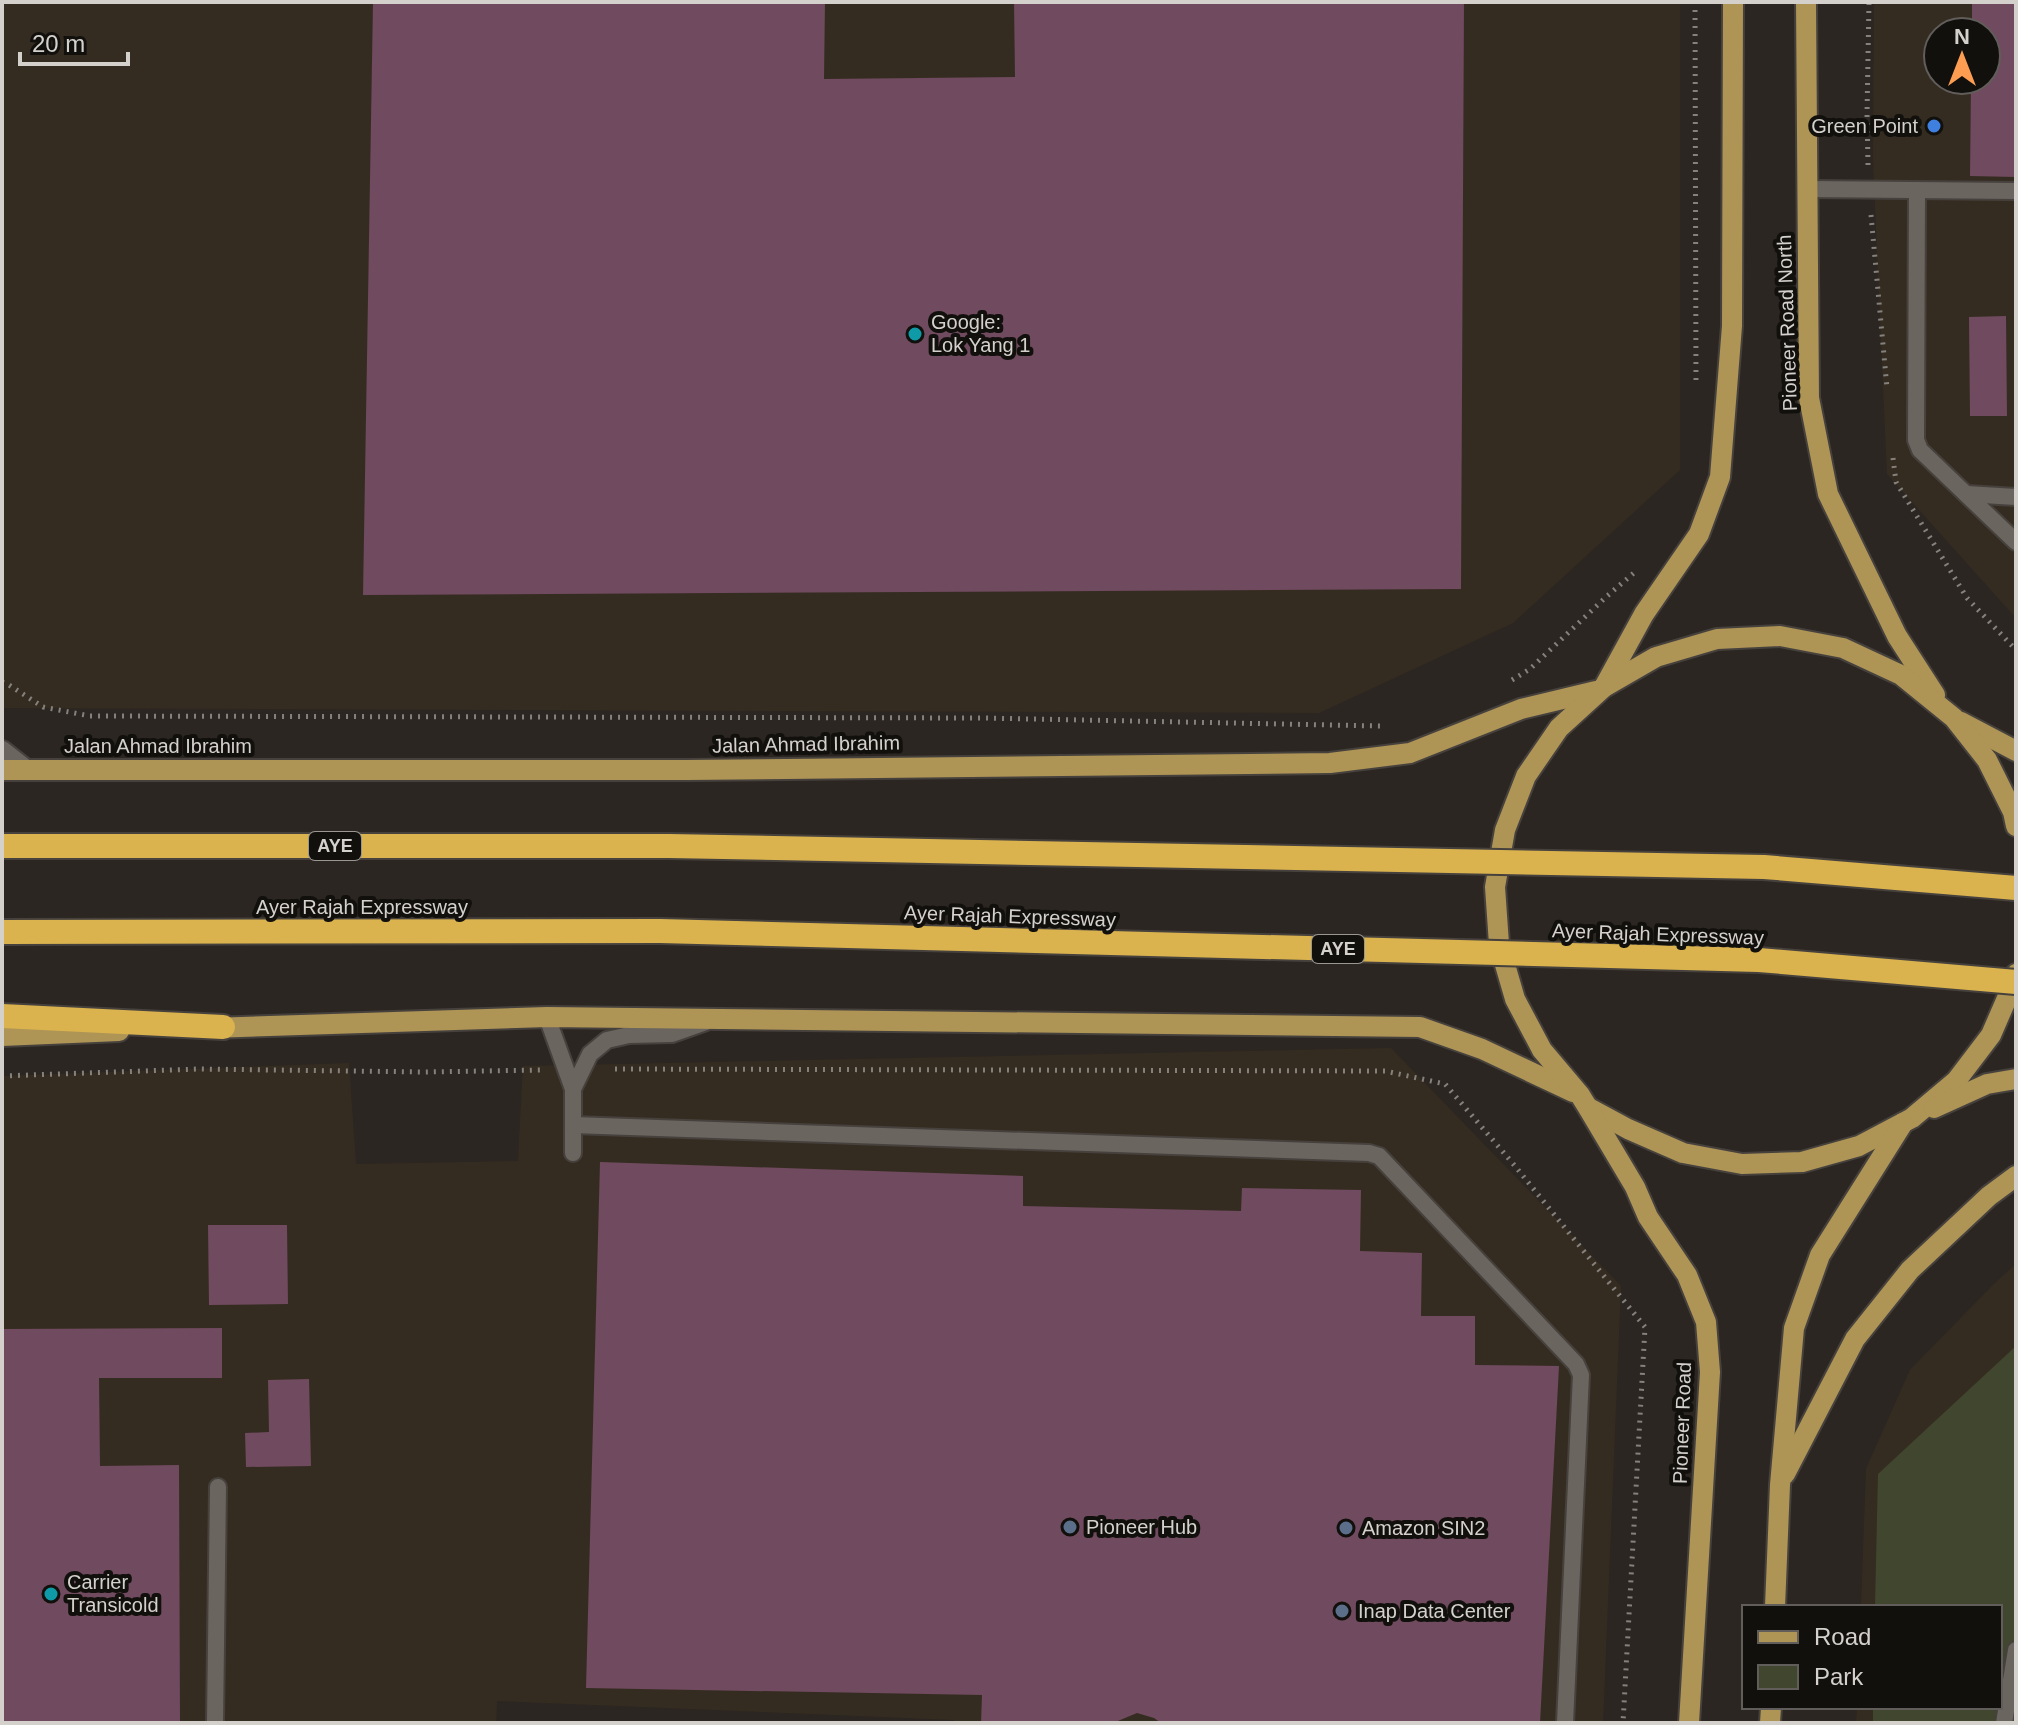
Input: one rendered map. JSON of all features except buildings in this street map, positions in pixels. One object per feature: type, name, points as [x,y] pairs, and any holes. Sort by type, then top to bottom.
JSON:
[{"type":"highway","name":"AYE","points":[[2,846],[669,846],[1764,867],[2016,888]]},
{"type":"highway","name":"Ayer Rajah Expressway","points":[[2,932],[660,931],[1759,960],[2016,982]]},
{"type":"highway","points":[[2,1016],[223,1027]]},
{"type":"main road","points":[[1602,688],[1644,614],[1699,534],[1720,477],[1732,326],[1733,2]]},
{"type":"main road","name":"Pioneer Road North","points":[[1806,2],[1809,398],[1828,494],[1897,636],[1949,713]]},
{"type":"main road","points":[[1584,1101],[1542,1050],[1515,999],[1499,944],[1495,887],[1505,830],[1526,776],[1559,728],[1602,688],[1656,657],[1717,639],[1780,636],[1843,648],[1901,675],[1949,713],[2016,751]]},
{"type":"main road","name":"Jalan Ahmad Ibrahim","points":[[2,770],[686,770],[1330,763],[1410,753],[1521,709],[1602,688]]},
{"type":"main road","points":[[1949,713],[1987,760],[2013,812],[2016,826]]},
{"type":"main road","points":[[1775,1605],[1780,1485],[1794,1328],[1820,1255],[1908,1121],[1956,1081],[1991,1035],[2016,974]]},
{"type":"main road","points":[[2,1036],[547,1017],[1420,1027],[1482,1049],[1584,1101],[1628,1129],[1683,1153],[1742,1164],[1802,1162],[1859,1146],[1987,1084],[2016,1079]]},
{"type":"main road","name":"Pioneer Road","points":[[1584,1101],[1635,1187],[1648,1217],[1687,1275],[1706,1322],[1710,1372],[1689,1723]]},
{"type":"main road","points":[[1780,1485],[1855,1339],[1910,1270],[1989,1196],[2016,1176]]},
{"type":"street","points":[[2,751],[26,770]]},
{"type":"lane","points":[[1808,189],[2016,191]]},
{"type":"lane","points":[[1917,190],[1916,440],[1920,450],[2016,542]]},
{"type":"lane","points":[[1966,494],[2016,497]]},
{"type":"lane","points":[[547,1017],[574,1069],[573,1153]]},
{"type":"lane","points":[[574,1069],[607,1040],[629,1035],[672,1034],[716,1018]]},
{"type":"lane","points":[[573,1125],[1369,1153],[1379,1156],[1576,1364],[1581,1375],[1565,1723]]},
{"type":"lane","points":[[215,1723],[218,1487]]},
{"type":"lane","points":[[2004,1723],[2016,1650]]},
{"type":"path","points":[[1695,2],[1696,397]]},
{"type":"path","points":[[1504,685],[1530,669],[1645,564]]},
{"type":"path","points":[[2,682],[43,707],[90,716],[982,718],[1390,726]]},
{"type":"path","points":[[2,1076],[199,1069],[425,1072],[574,1069],[1385,1071],[1445,1084],[1645,1327],[1623,1723]]},
{"type":"shaded area","points":[[2,2],[1680,2],[1680,470],[1513,623],[1319,713],[2,708]]},
{"type":"shaded area","points":[[1874,2],[2016,2],[2016,618],[1887,474],[1873,160]]},
{"type":"shaded area","points":[[1391,1048],[1621,1286],[1603,1723],[954,1723],[954,1720],[497,1701],[496,1723],[2,1723],[2,1076],[349,1063],[356,1164],[518,1161],[523,1066]]},
{"type":"shaded area","points":[[2016,1264],[2016,1723],[1856,1723],[1857,1709],[2002,1709],[2002,1605],[1861,1605],[1866,1469],[1910,1370]]},
{"type":"green space","points":[[2016,1346],[2016,1723],[1873,1723],[1873,1709],[2002,1709],[2002,1605],[1875,1605],[1878,1474]]},
{"type":"place","name":"Green Point","points":[[1934,126]]},
{"type":"place","name":"Google: Lok Yang 1","points":[[915,334]]},
{"type":"place","name":"Pioneer Hub","points":[[1070,1527]]},
{"type":"place","name":"Amazon SIN2","points":[[1346,1528]]},
{"type":"place","name":"Carrier Transicold","points":[[51,1594]]},
{"type":"place","name":"Inap Data Center","points":[[1342,1611]]}]
